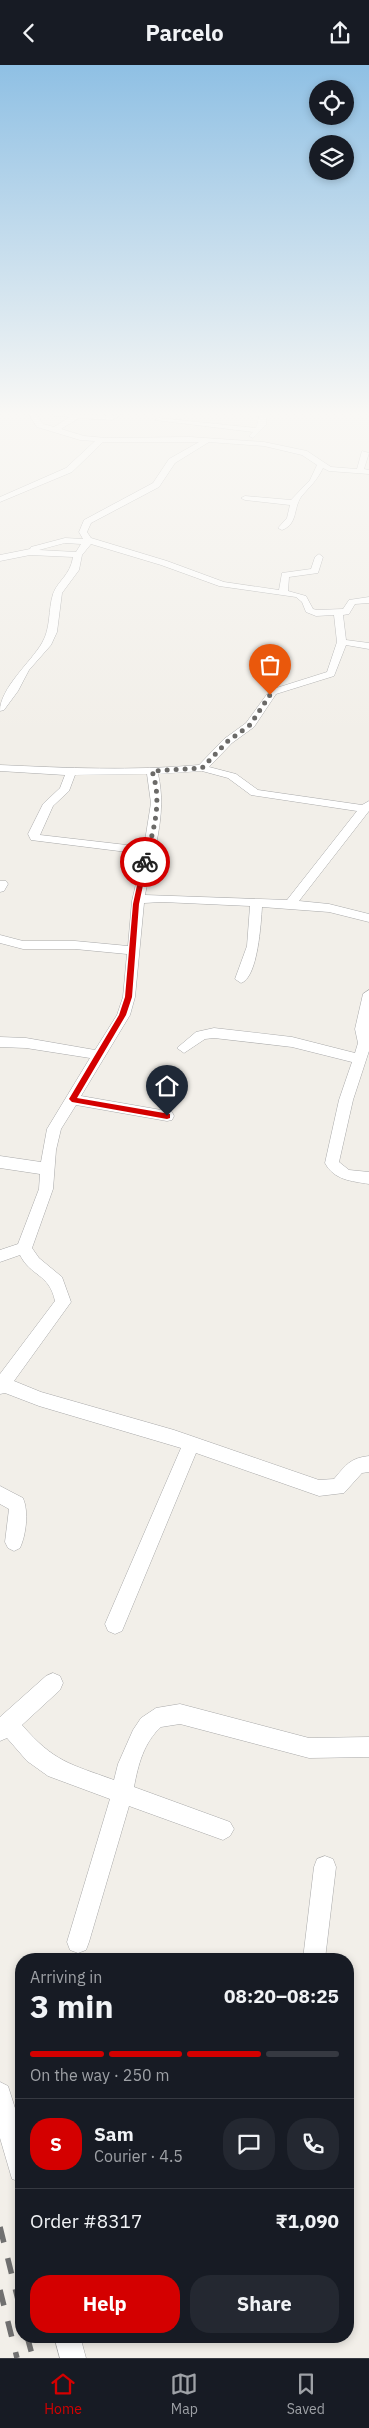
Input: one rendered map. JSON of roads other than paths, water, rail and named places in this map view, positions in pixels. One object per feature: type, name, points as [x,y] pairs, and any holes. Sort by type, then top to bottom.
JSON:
[{"type":"street","points":[[88,541],[83,532],[89,521]]},
{"type":"street","points":[[282,528],[288,521]]},
{"type":"street","points":[[0,558],[64,540],[88,541],[151,559],[222,584],[304,598],[308,603],[309,609],[316,613],[338,614],[346,612],[352,602],[369,600]]},
{"type":"street","points":[[0,708],[13,691],[25,669],[46,645],[53,627],[60,589],[74,570],[78,555],[88,541]]},
{"type":"street","points":[[26,552],[78,555]]},
{"type":"street","points":[[283,593],[285,575],[315,571],[319,557]]},
{"type":"street","points":[[202,768],[228,741],[250,725],[273,692],[331,674],[342,642],[338,614]]},
{"type":"street","points":[[342,642],[369,646]]},
{"type":"street","points":[[0,768],[71,772],[202,768],[232,776],[255,793],[367,807],[291,903]]},
{"type":"street","points":[[152,771],[155,782],[156,823],[138,901],[129,997],[123,1015],[54,1129],[48,1150],[46,1189],[24,1248],[28,1258],[56,1279],[61,1289],[63,1302],[1,1385],[39,1399],[191,1444],[289,1478],[330,1489],[338,1487],[358,1465],[369,1464]]},
{"type":"street","points":[[71,772],[65,789],[52,799],[44,811],[34,834],[35,838],[148,851]]},
{"type":"street","points":[[138,901],[150,898],[291,903],[369,917]]},
{"type":"street","points":[[240,979],[253,946],[256,902]]},
{"type":"street","points":[[0,939],[24,945],[75,945],[132,950]]},
{"type":"street","points":[[369,994],[362,1029],[367,1044],[346,1100],[332,1163],[335,1169],[347,1175],[369,1178]]},
{"type":"street","points":[[184,1048],[201,1035],[214,1033],[292,1042],[360,1059]]},
{"type":"street","points":[[0,1042],[26,1043],[99,1055]]},
{"type":"street","points":[[72,1099],[167,1116]]},
{"type":"street","points":[[0,1163],[47,1169]]},
{"type":"street","points":[[0,1255],[24,1248]]},
{"type":"street","points":[[115,1624],[191,1444]]},
{"type":"street","points":[[0,1494],[17,1504],[14,1542]]},
{"type":"street","points":[[53,1683],[4,1728],[55,1769],[223,1829]]},
{"type":"street","points":[[78,1942],[122,1794],[128,1764],[140,1737],[148,1725],[156,1718],[180,1714],[309,1747],[369,1747]]},
{"type":"street","points":[[315,1953],[325,1867]]},
{"type":"street","points":[[0,2094],[15,2145]]},
{"type":"street","points":[[69,2343],[73,2358]]},
{"type":"railway","points":[[0,2227],[15,2288]]},
{"type":"railway","points":[[0,2290],[17,2358]]},
{"type":"railway","points":[[29,2343],[33,2358]]}]
